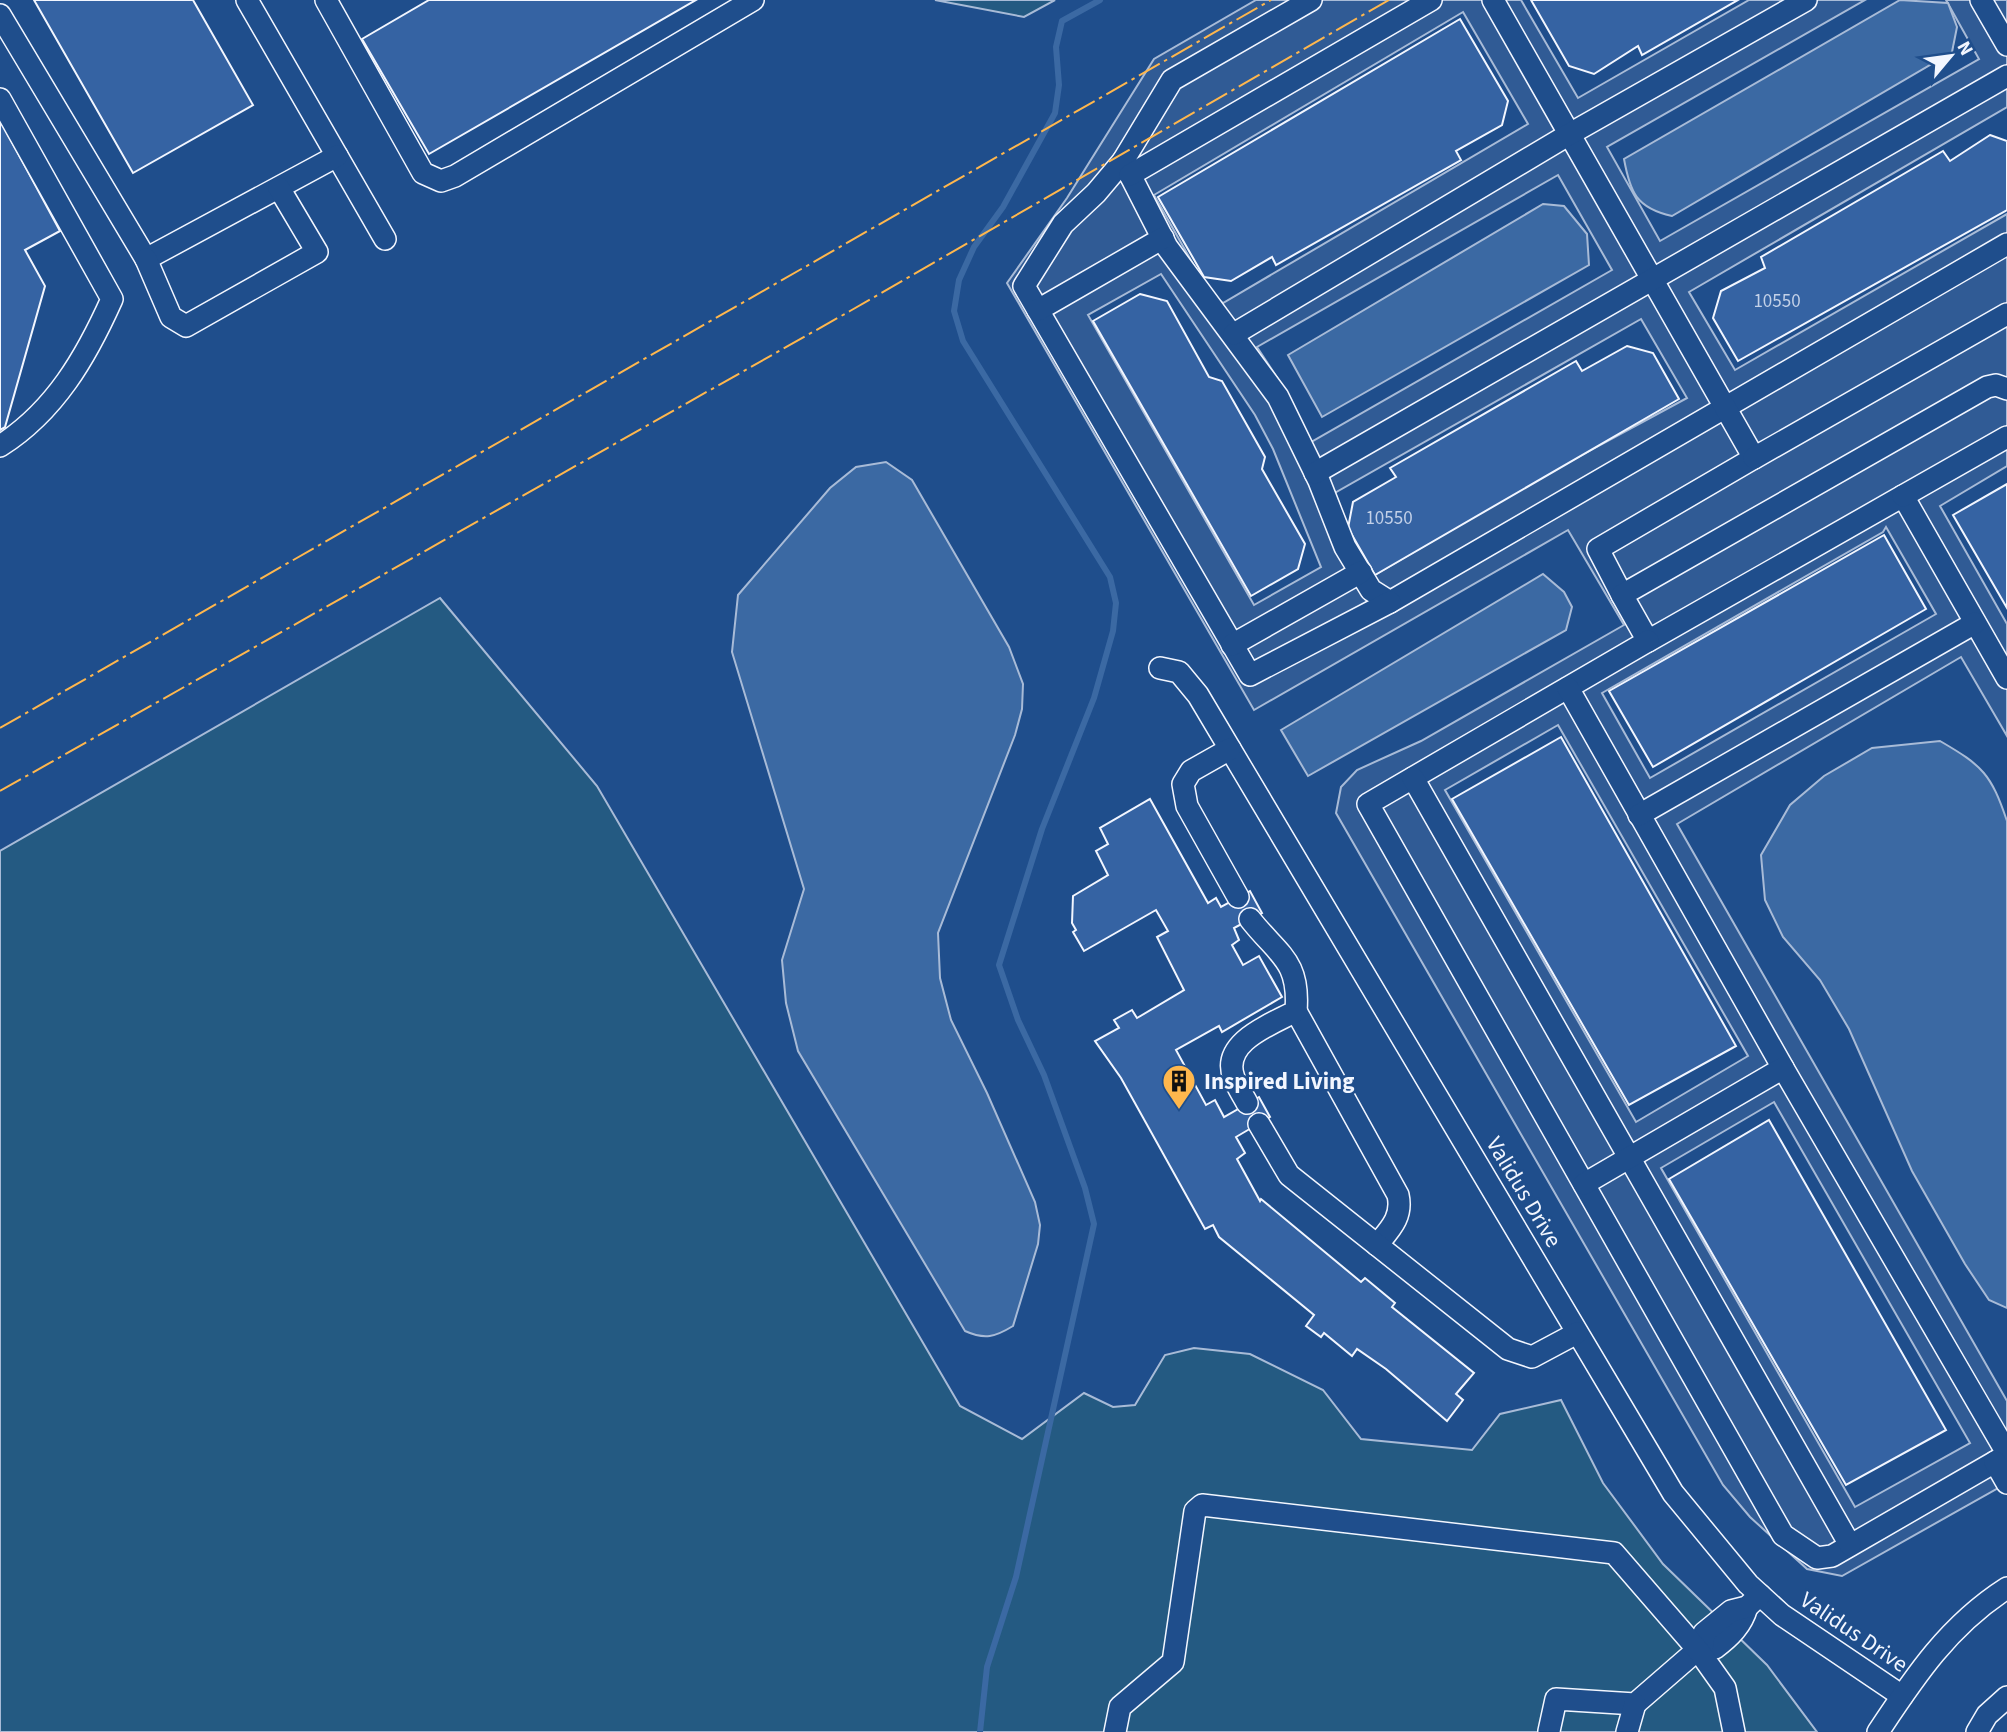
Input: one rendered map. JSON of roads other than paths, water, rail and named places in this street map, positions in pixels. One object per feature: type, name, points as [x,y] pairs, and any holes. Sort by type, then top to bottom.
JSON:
[{"type":"street","points":[[247,0],[385,239]]},
{"type":"street","points":[[326,0],[423,173],[441,181],[455,176],[753,0]]},
{"type":"street","points":[[1127,168],[1172,80],[1311,0]]},
{"type":"street","points":[[1430,0],[1127,168],[1063,224],[1024,286],[1250,675],[1390,602],[2007,244]]},
{"type":"street","points":[[1493,0],[1754,458]]},
{"type":"street","points":[[1234,334],[1568,135],[1806,0]]},
{"type":"street","points":[[1980,0],[2007,45]]},
{"type":"street","points":[[0,15],[146,259],[171,317],[186,326],[317,251],[279,188]]},
{"type":"street","points":[[1315,473],[2007,76]]},
{"type":"street","points":[[0,99],[112,299],[92,343],[59,395],[17,435],[0,446]]},
{"type":"street","points":[[146,259],[337,156]]},
{"type":"street","points":[[1127,168],[1163,238],[1278,397],[1315,473],[1345,547],[1371,590],[1390,602]]},
{"type":"street","points":[[1038,310],[1163,238]]},
{"type":"street","points":[[1648,642],[1598,549],[2007,314]]},
{"type":"street","points":[[1622,595],[1987,387],[1996,385],[2007,389]]},
{"type":"street","points":[[2003,1457],[1832,1556],[1817,1558],[1783,1535],[1368,804],[2007,437]]},
{"type":"street","points":[[1903,496],[2007,678]]},
{"type":"street","points":[[1232,645],[1361,572]]},
{"type":"street","points":[[1639,815],[1975,623]]},
{"type":"street","name":"Validus Drive","points":[[1160,668],[1179,673],[1198,695],[1673,1493],[1754,1602],[1782,1615],[1902,1696]]},
{"type":"street","points":[[1568,688],[2003,1457],[2007,1483]]},
{"type":"street","points":[[1230,749],[1191,771],[1183,784],[1187,806],[1238,897]]},
{"type":"street","points":[[1413,778],[1850,1545]]},
{"type":"street","points":[[1250,919],[1290,966],[1298,985],[1296,1011],[1398,1195],[1400,1204],[1396,1221],[1377,1245]]},
{"type":"street","points":[[1247,1103],[1233,1077],[1236,1049],[1244,1041],[1296,1011]]},
{"type":"street","points":[[1584,1184],[1783,1068]]},
{"type":"street","points":[[1259,1124],[1289,1175],[1519,1355],[1532,1357],[1541,1354],[1577,1333]]},
{"type":"street","points":[[1115,1732],[1120,1707],[1173,1662],[1195,1511],[1202,1505],[1614,1553],[1701,1647],[1725,1688],[1734,1732]]},
{"type":"street","points":[[1878,1732],[1925,1661],[1983,1604],[2007,1588]]},
{"type":"street","points":[[1627,1732],[1635,1704],[1701,1647],[1704,1633],[1731,1611],[1754,1602]]},
{"type":"street","points":[[1977,1732],[1987,1715],[2007,1697]]},
{"type":"street","points":[[1549,1731],[1556,1699],[1635,1704]]},
{"type":"waterway","points":[[980,1732],[987,1667],[1016,1577],[1094,1224],[1085,1188],[1044,1075],[1018,1020],[999,965],[1042,829],[1094,698],[1113,631],[1116,603],[1110,577],[963,341],[954,311],[959,280],[974,247],[1003,207],[1055,113],[1059,85],[1056,47],[1062,21],[1100,0]]},
{"type":"place","name":"Inspired Living","points":[[1179,1111]]}]
